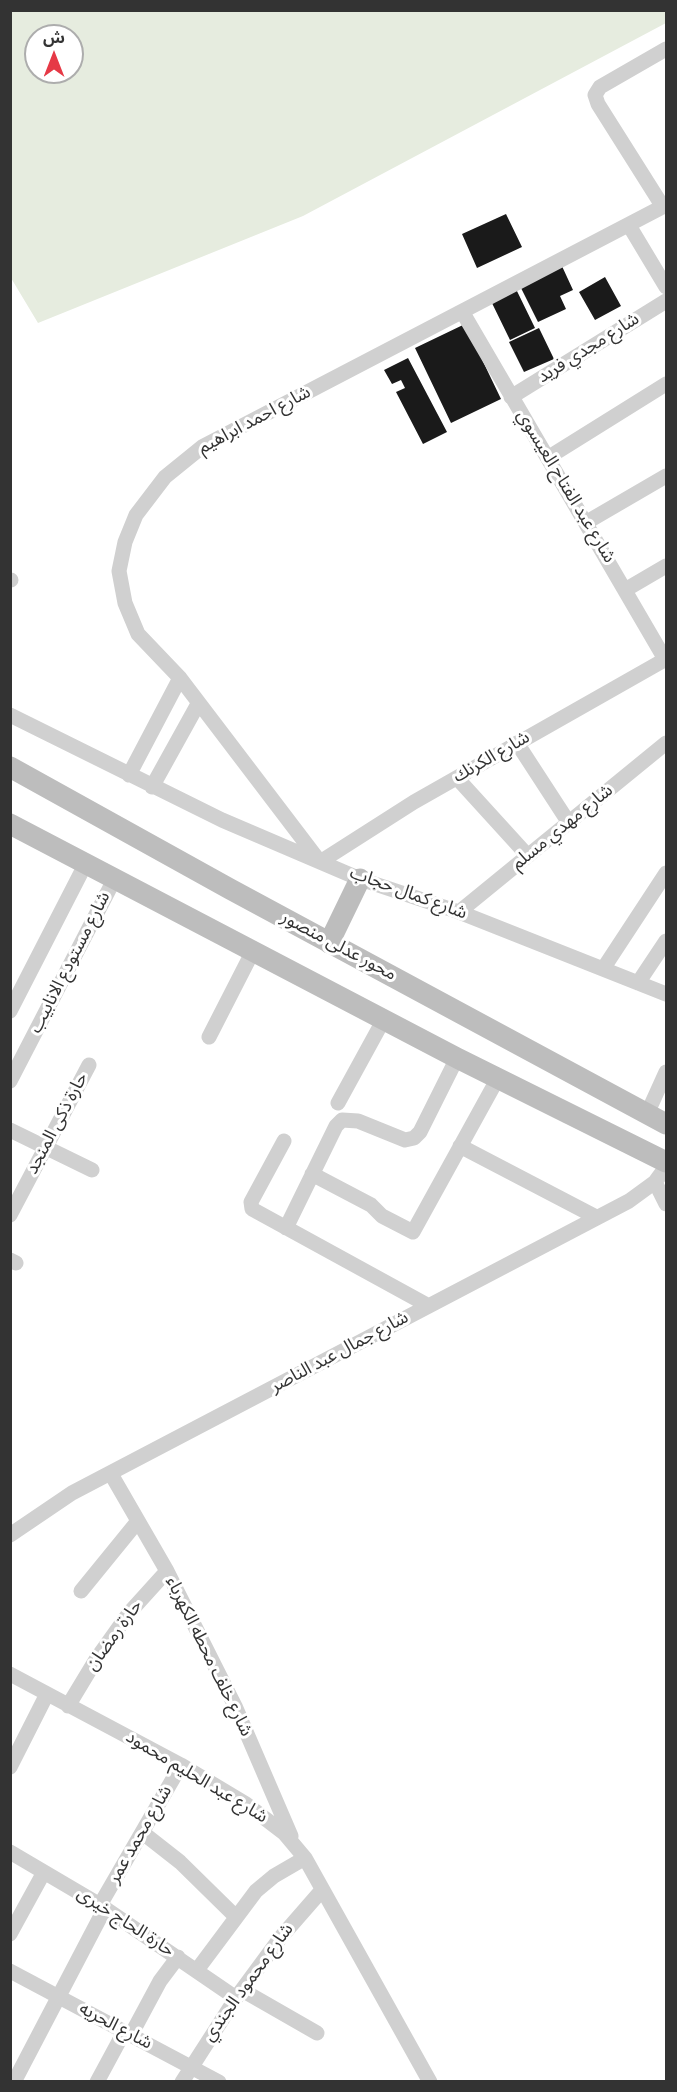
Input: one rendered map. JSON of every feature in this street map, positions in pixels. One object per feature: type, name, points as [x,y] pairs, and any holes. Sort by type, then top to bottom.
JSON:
[{"type":"main road","name":"محور عدلى منصور","points":[[10,767],[329,943],[666,1124]]},
{"type":"main road","points":[[10,824],[457,1058],[666,1162]]},
{"type":"main road","points":[[329,943],[360,879]]},
{"type":"street","points":[[665,53],[600,87],[595,94],[598,104],[665,206]]},
{"type":"street","name":"شارع احمد ابراهيم","points":[[321,862],[180,678],[138,634],[125,603],[119,571],[128,533],[136,515],[152,491],[183,461],[217,439],[463,314],[630,227],[665,206]]},
{"type":"street","points":[[630,227],[666,287]]},
{"type":"street","name":"شارع مجدي فريد","points":[[511,397],[666,301]]},
{"type":"street","name":"شارع عبد الفتاح العيسوي","points":[[463,314],[549,457],[666,660]]},
{"type":"street","points":[[549,457],[666,384]]},
{"type":"street","points":[[587,522],[666,476]]},
{"type":"street","points":[[625,590],[666,566]]},
{"type":"street","name":"شارع الكرنك","points":[[321,862],[414,802],[666,660]]},
{"type":"street","points":[[129,775],[180,678]]},
{"type":"street","points":[[152,787],[198,704]]},
{"type":"street","name":"شارع كمال حجاب","points":[[10,716],[152,787],[360,879],[459,912],[666,994]]},
{"type":"street","points":[[516,743],[568,823]]},
{"type":"street","name":"شارع مهدي مسلم","points":[[459,912],[666,743]]},
{"type":"street","points":[[457,778],[528,856]]},
{"type":"street","name":"شارع مستودع الانابيب","points":[[10,1011],[86,863]]},
{"type":"street","points":[[603,969],[666,873]]},
{"type":"street","name":"شارع مستودع الانابيب","points":[[10,1081],[115,878]]},
{"type":"street","points":[[638,983],[666,941]]},
{"type":"street","points":[[209,1037],[254,951]]},
{"type":"street","points":[[338,1103],[384,1020]]},
{"type":"street","points":[[286,1228],[336,1126],[342,1120],[350,1118],[405,1140],[414,1138],[420,1132],[457,1058]]},
{"type":"street","name":"حارة ذكى المنجد","points":[[10,1215],[89,1065]]},
{"type":"street","points":[[647,1114],[666,1072]]},
{"type":"street","points":[[312,1174],[371,1205],[382,1216],[413,1232],[498,1078]]},
{"type":"street","points":[[10,1130],[92,1170]]},
{"type":"street","points":[[284,1141],[250,1204],[254,1210],[429,1306]]},
{"type":"street","points":[[460,1146],[596,1217]]},
{"type":"street","name":"شارع جمال عبد الناصر","points":[[10,1534],[72,1493],[629,1201],[655,1182],[666,1167]]},
{"type":"street","points":[[655,1182],[666,1204]]},
{"type":"street","name":"شارع خلف محطه الكهرباء","points":[[111,1473],[166,1571],[235,1706],[295,1845]]},
{"type":"street","points":[[81,1590],[138,1521]]},
{"type":"street","name":"حارة رمضان","points":[[68,1706],[97,1658],[123,1622],[166,1571]]},
{"type":"street","name":"شارع عبد الحليم محمود","points":[[10,1674],[181,1766],[266,1817],[295,1845],[305,1858],[430,2082]]},
{"type":"street","points":[[10,1767],[47,1694]]},
{"type":"street","name":"شارع محمد عمر","points":[[14,2082],[103,1907],[181,1766]]},
{"type":"street","points":[[143,1833],[180,1863],[236,1916]]},
{"type":"street","name":"حارة الحاج خيرى","points":[[10,1852],[103,1907],[197,1970],[317,2033]]},
{"type":"street","points":[[197,1970],[236,1916],[274,1876],[305,1858]]},
{"type":"street","points":[[10,1934],[44,1872]]},
{"type":"street","name":"شارع محمود الجندي","points":[[182,2082],[239,1994],[281,1937],[322,1890]]},
{"type":"street","points":[[97,2082],[160,1981],[178,1957]]},
{"type":"street","name":"شارع الحريه","points":[[10,1971],[219,2082]]},
{"type":"shaded area","points":[[11,10],[666,10],[666,23],[303,216],[38,323],[11,278]]},
{"type":"building","points":[[506,214],[522,247],[477,268],[462,234]]},
{"type":"building","points":[[561,264],[573,290],[560,296],[566,309],[538,322],[519,284]]},
{"type":"building","points":[[605,277],[621,306],[595,320],[579,292]]},
{"type":"building","points":[[515,287],[535,328],[510,340],[490,299]]},
{"type":"building","points":[[465,324],[501,399],[451,423],[415,348]]},
{"type":"building","points":[[539,328],[554,359],[524,372],[509,342]]},
{"type":"building","points":[[408,358],[447,432],[423,444],[396,392],[405,388],[401,380],[392,384],[384,370]]}]
